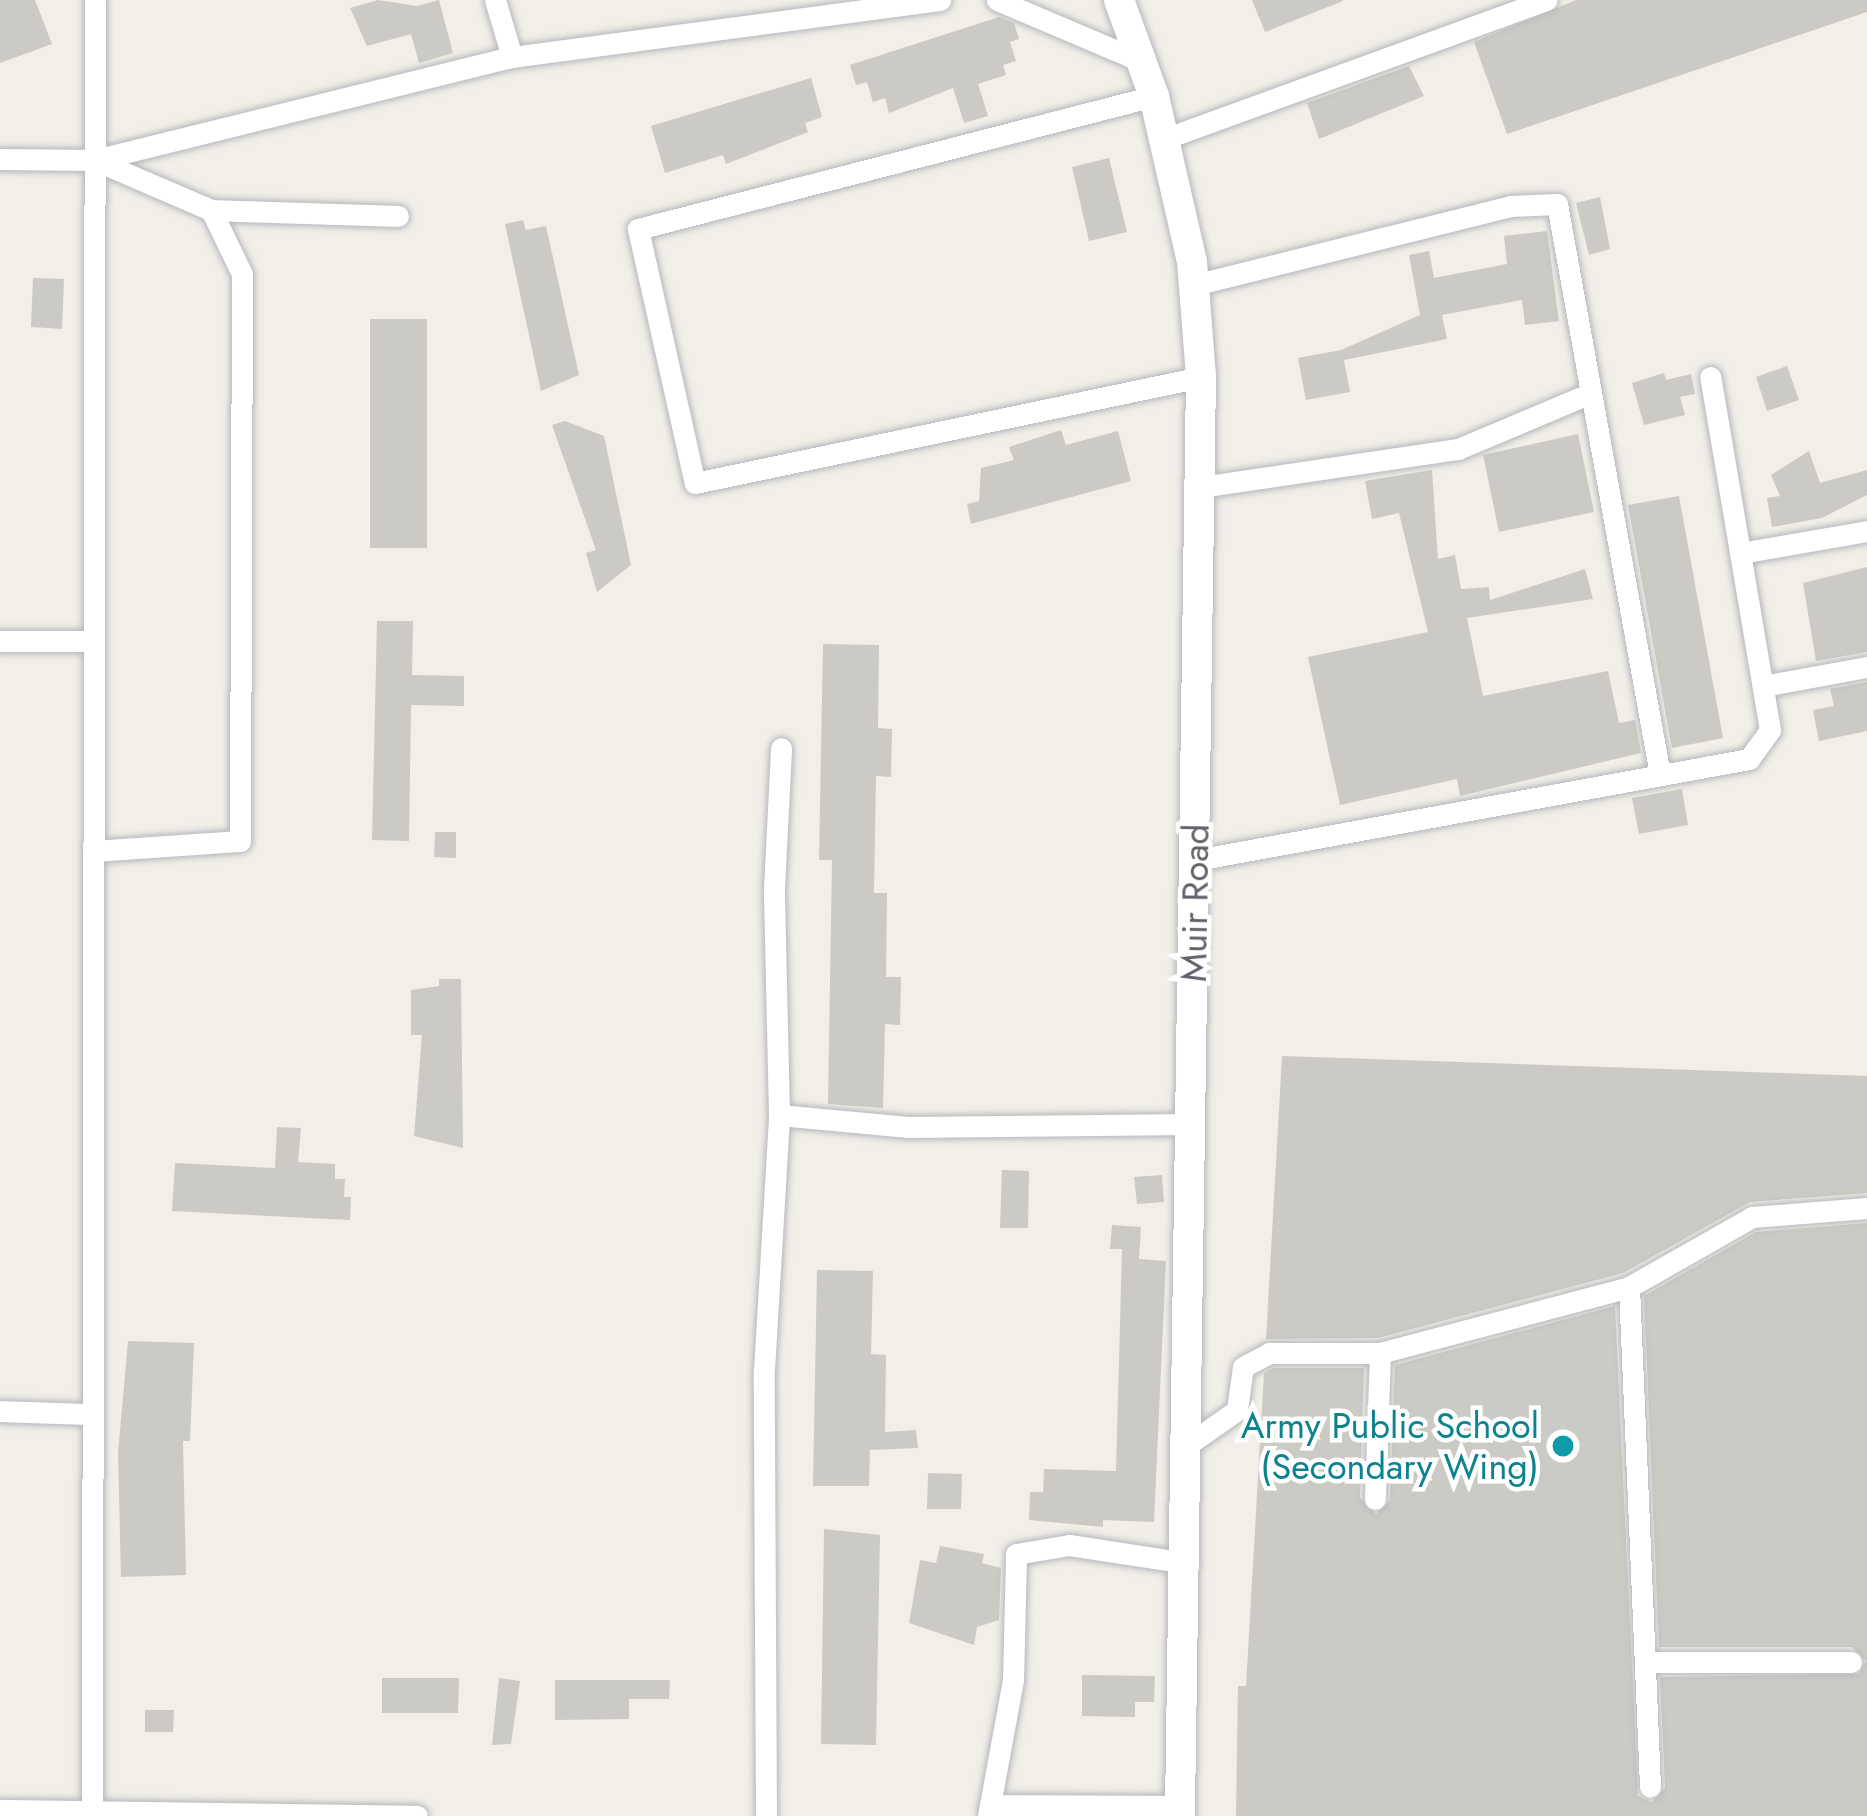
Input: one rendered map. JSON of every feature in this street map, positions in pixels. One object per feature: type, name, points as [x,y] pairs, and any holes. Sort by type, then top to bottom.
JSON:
[{"type":"main road","name":"Muir Road","points":[[1119,0],[1154,96],[1164,139],[1194,285],[1202,377],[1192,1124],[1180,1562],[1180,1811]]},
{"type":"street","points":[[92,1810],[95,0]]},
{"type":"street","points":[[495,0],[512,57]]},
{"type":"street","points":[[0,159],[94,160],[512,57],[940,0]]},
{"type":"street","points":[[997,0],[1142,61]]},
{"type":"street","points":[[1164,139],[1546,0]]},
{"type":"street","points":[[1154,96],[638,230],[694,483],[1202,377]]},
{"type":"street","points":[[94,160],[211,210],[398,216]]},
{"type":"street","points":[[1194,285],[1510,206],[1557,204],[1660,775]]},
{"type":"street","points":[[93,851],[240,841],[242,274],[211,210]]},
{"type":"street","points":[[1196,860],[1749,759],[1770,730],[1710,377]]},
{"type":"street","points":[[1200,487],[1458,449],[1588,394]]},
{"type":"street","points":[[1740,553],[1867,531]]},
{"type":"street","points":[[0,641],[94,641]]},
{"type":"street","points":[[1762,686],[1867,667]]},
{"type":"street","points":[[766,1816],[764,1370],[779,1115],[774,888],[781,748]]},
{"type":"street","points":[[779,1115],[908,1127],[1192,1124]]},
{"type":"street","points":[[1183,1448],[1237,1410],[1244,1367],[1269,1353],[1380,1353],[1629,1287],[1752,1217],[1867,1208]]},
{"type":"street","points":[[1629,1287],[1650,1787]]},
{"type":"street","points":[[1375,1499],[1380,1353]]},
{"type":"street","points":[[0,1411],[92,1414]]},
{"type":"street","points":[[1180,1562],[1069,1545],[1016,1554],[1013,1680],[990,1810],[1180,1811]]},
{"type":"street","points":[[1645,1661],[1851,1662]]},
{"type":"street","points":[[0,1810],[417,1816]]},
{"type":"building","points":[[0,0],[35,0],[52,44],[0,63]]},
{"type":"building","points":[[378,0],[417,6],[439,0],[453,53],[419,63],[411,34],[367,46],[350,8]]},
{"type":"building","points":[[1252,0],[1342,0],[1343,1],[1265,32]]},
{"type":"building","points":[[1576,0],[1867,0],[1867,12],[1507,134],[1474,42]]},
{"type":"building","points":[[999,17],[1014,23],[1019,39],[1010,42],[1016,61],[1003,65],[1006,75],[978,84],[988,116],[964,123],[953,88],[889,113],[885,98],[873,102],[867,82],[856,85],[850,65]]},
{"type":"building","points":[[1409,66],[1424,96],[1319,139],[1307,103]]},
{"type":"building","points":[[811,78],[822,117],[805,123],[808,132],[726,164],[723,155],[665,173],[651,126]]},
{"type":"building","points":[[1109,158],[1127,232],[1089,241],[1072,167]]},
{"type":"building","points":[[1600,197],[1610,249],[1589,255],[1576,203]]},
{"type":"building","points":[[523,220],[526,230],[546,226],[579,375],[541,391],[505,224]]},
{"type":"building","points":[[1547,231],[1559,321],[1525,325],[1522,300],[1442,315],[1447,339],[1344,360],[1350,392],[1306,400],[1298,358],[1341,350],[1420,315],[1409,255],[1429,251],[1434,278],[1507,264],[1504,236]]},
{"type":"building","points":[[33,278],[64,279],[62,329],[31,327]]},
{"type":"building","points":[[370,319],[427,319],[427,548],[370,548]]},
{"type":"building","points":[[1787,366],[1799,400],[1767,411],[1756,377]]},
{"type":"building","points":[[1664,373],[1666,380],[1691,374],[1695,394],[1680,397],[1685,415],[1644,425],[1632,383]]},
{"type":"building","points":[[565,421],[604,436],[631,565],[597,592],[586,553],[596,550],[552,425]]},
{"type":"building","points":[[1061,430],[1066,445],[1118,431],[1131,481],[971,524],[967,504],[979,501],[981,468],[1014,460],[1009,447]]},
{"type":"building","points":[[1578,434],[1594,512],[1499,532],[1483,455]]},
{"type":"building","points":[[1809,451],[1820,483],[1867,470],[1867,495],[1822,518],[1772,527],[1767,498],[1780,496],[1771,475]]},
{"type":"building","points":[[1432,470],[1438,559],[1455,555],[1461,589],[1489,587],[1490,600],[1585,569],[1593,599],[1467,618],[1483,696],[1608,671],[1619,723],[1635,720],[1641,753],[1460,796],[1457,779],[1340,805],[1308,657],[1428,632],[1399,513],[1372,519],[1365,481]]},
{"type":"building","points":[[1679,496],[1723,738],[1672,748],[1628,505]]},
{"type":"building","points":[[1867,567],[1867,652],[1816,661],[1803,583]]},
{"type":"building","points":[[377,621],[413,621],[412,675],[464,676],[464,706],[411,705],[409,841],[372,840]]},
{"type":"building","points":[[823,644],[879,645],[878,728],[892,729],[891,777],[876,776],[874,893],[887,893],[886,977],[901,977],[900,1025],[885,1024],[883,1108],[828,1104],[832,860],[819,860]]},
{"type":"building","points":[[1867,682],[1867,731],[1819,741],[1813,710],[1834,706],[1830,689]]},
{"type":"building","points":[[1682,789],[1688,825],[1639,834],[1632,798]]},
{"type":"building","points":[[435,832],[456,832],[456,858],[434,857]]},
{"type":"building","points":[[439,979],[461,979],[463,1148],[414,1136],[422,1035],[411,1035],[411,990],[439,986]]},
{"type":"building","points":[[1282,1056],[1867,1076],[1867,1193],[1750,1202],[1623,1273],[1378,1338],[1266,1339]]},
{"type":"building","points":[[277,1127],[301,1128],[298,1162],[335,1164],[335,1179],[345,1179],[344,1197],[351,1197],[350,1220],[172,1211],[175,1163],[275,1168]]},
{"type":"building","points":[[1002,1170],[1029,1171],[1028,1228],[1000,1228]]},
{"type":"building","points":[[1162,1175],[1164,1202],[1137,1204],[1134,1177]]},
{"type":"building","name":"Army Public School (Secondary Wing)","points":[[1867,1223],[1867,1816],[1236,1816],[1238,1686],[1246,1686],[1264,1373],[1273,1368],[1364,1368],[1360,1498],[1376,1514],[1390,1500],[1395,1365],[1615,1306],[1638,1796],[1652,1802],[1665,1788],[1660,1677],[1859,1674],[1866,1661],[1852,1647],[1659,1647],[1644,1296],[1756,1232]]},
{"type":"building","points":[[1112,1225],[1141,1227],[1139,1259],[1166,1261],[1154,1522],[1103,1520],[1103,1527],[1029,1520],[1030,1492],[1043,1492],[1044,1469],[1116,1471],[1122,1249],[1110,1249]]},
{"type":"building","points":[[817,1270],[873,1271],[871,1354],[886,1355],[885,1432],[916,1430],[918,1448],[870,1450],[869,1486],[813,1486]]},
{"type":"building","points":[[128,1341],[194,1343],[190,1441],[183,1441],[186,1575],[121,1577],[118,1453]]},
{"type":"building","points":[[928,1473],[962,1474],[961,1509],[927,1509]]},
{"type":"building","points":[[824,1529],[880,1535],[876,1745],[821,1744]]},
{"type":"building","points":[[940,1546],[984,1554],[982,1563],[1001,1568],[999,1620],[977,1627],[974,1645],[909,1623],[920,1560],[936,1563]]},
{"type":"building","points":[[1082,1675],[1155,1676],[1154,1702],[1135,1702],[1135,1717],[1082,1716]]},
{"type":"building","points":[[382,1678],[459,1678],[458,1713],[382,1713]]},
{"type":"building","points":[[499,1678],[520,1681],[511,1744],[492,1745]]},
{"type":"building","points":[[555,1680],[670,1680],[669,1699],[629,1699],[629,1719],[555,1720]]},
{"type":"building","points":[[145,1710],[174,1710],[173,1732],[145,1732]]},
{"type":"place","name":"Army Public School (Secondary Wing)","points":[[1563,1446]]}]
